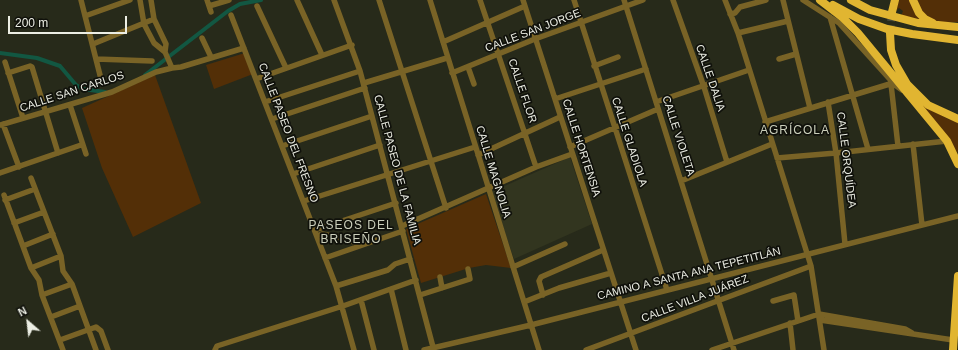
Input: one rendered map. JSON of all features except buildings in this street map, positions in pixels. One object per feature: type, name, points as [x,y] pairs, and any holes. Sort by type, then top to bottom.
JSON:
[{"type":"highway","points":[[820,0],[842,17],[858,33],[947,141],[958,164]]},
{"type":"highway","points":[[825,0],[859,19],[887,29],[958,40]]},
{"type":"highway","points":[[850,0],[879,12],[918,24],[958,28]]},
{"type":"highway","points":[[861,0],[879,12]]},
{"type":"highway","points":[[892,12],[895,0]]},
{"type":"highway","points":[[913,0],[916,10],[922,16],[940,26]]},
{"type":"highway","points":[[890,33],[894,58],[907,84],[928,105],[958,119]]},
{"type":"highway","points":[[953,350],[958,276]]},
{"type":"street","points":[[81,0],[102,83]]},
{"type":"street","points":[[85,16],[130,0]]},
{"type":"street","points":[[140,0],[144,24],[158,48],[167,57]]},
{"type":"street","points":[[151,0],[154,19],[166,44],[167,57],[172,68]]},
{"type":"street","points":[[207,0],[210,9],[229,0]]},
{"type":"street","points":[[297,0],[322,55]]},
{"type":"street","name":"CALLE PASEO DE LA FAMILIA","points":[[334,0],[352,45],[360,71],[433,347]]},
{"type":"street","points":[[379,0],[446,208]]},
{"type":"street","name":"CALLE MAGNOLIA","points":[[430,0],[539,350]]},
{"type":"street","name":"CALLE FLOR","points":[[480,0],[526,133],[536,167]]},
{"type":"street","name":"CALLE GLADIOLA","points":[[574,0],[614,129],[667,290]]},
{"type":"street","name":"CALLE VIOLETA","points":[[624,0],[734,350]]},
{"type":"street","name":"CALLE SAN JORGE","points":[[452,73],[535,39],[643,0]]},
{"type":"street","name":"CALLE DALIA","points":[[673,0],[704,87],[727,162]]},
{"type":"street","points":[[726,0],[811,266],[824,350]]},
{"type":"street","points":[[730,14],[735,13],[740,7],[766,0]]},
{"type":"street","points":[[783,0],[810,108]]},
{"type":"street","points":[[803,0],[830,17],[848,32],[892,84],[906,92]]},
{"type":"street","points":[[443,42],[488,23],[524,3]]},
{"type":"street","name":"CALLE HORTENSIA","points":[[524,3],[636,350]]},
{"type":"street","points":[[257,6],[286,68]]},
{"type":"street","name":"CALLE PASEO DEL FRESNO","points":[[231,15],[304,201],[316,236],[326,258],[343,306],[354,350]]},
{"type":"street","points":[[830,17],[868,149]]},
{"type":"street","points":[[93,44],[154,19]]},
{"type":"street","points":[[738,34],[788,21]]},
{"type":"street","points":[[202,38],[211,57]]},
{"type":"street","points":[[158,48],[166,44]]},
{"type":"street","points":[[256,79],[352,45]]},
{"type":"street","name":"CALLE SAN CARLOS","points":[[3,126],[23,118],[112,92],[156,72],[181,67],[244,48]]},
{"type":"street","points":[[779,59],[796,54]]},
{"type":"street","points":[[272,119],[403,71],[448,58]]},
{"type":"street","points":[[594,66],[618,58]]},
{"type":"street","points":[[96,59],[152,61]]},
{"type":"street","points":[[5,62],[23,118]]},
{"type":"street","points":[[8,73],[32,66],[58,153]]},
{"type":"street","points":[[468,67],[474,84]]},
{"type":"street","points":[[554,99],[646,69]]},
{"type":"street","points":[[656,102],[704,87],[749,70]]},
{"type":"street","points":[[265,102],[360,71]]},
{"type":"street","points":[[765,122],[892,84]]},
{"type":"street","points":[[892,84],[898,146]]},
{"type":"street","name":"CALLE ORQUÍDEA","points":[[828,102],[836,153],[845,244]]},
{"type":"street","points":[[70,105],[81,145],[86,154]]},
{"type":"street","points":[[570,147],[658,109]]},
{"type":"street","points":[[282,146],[372,116]]},
{"type":"street","points":[[478,155],[560,116]]},
{"type":"street","points":[[3,126],[19,167]]},
{"type":"street","points":[[777,158],[947,141]]},
{"type":"street","points":[[681,181],[772,144]]},
{"type":"street","points":[[913,144],[922,225]]},
{"type":"street","points":[[0,174],[81,145]]},
{"type":"street","points":[[293,174],[380,145]]},
{"type":"street","points":[[304,201],[475,148]]},
{"type":"street","points":[[326,258],[402,229],[536,167],[572,154]]},
{"type":"street","points":[[31,178],[61,256],[63,270],[72,284],[96,350]]},
{"type":"street","points":[[35,188],[4,198],[31,268],[40,280],[42,295],[64,350]]},
{"type":"street","points":[[315,230],[396,203]]},
{"type":"street","points":[[14,223],[44,212]]},
{"type":"street","name":"CAMINO A SANTA ANA TEPETITLÁN","points":[[424,350],[531,325],[958,216]]},
{"type":"street","points":[[23,246],[53,234]]},
{"type":"street","points":[[316,236],[322,234],[347,239],[360,245]]},
{"type":"street","points":[[513,267],[565,244]]},
{"type":"street","points":[[543,295],[539,281],[542,277],[604,250]]},
{"type":"street","points":[[31,268],[61,256]]},
{"type":"street","points":[[336,286],[388,270],[395,264],[410,259]]},
{"type":"street","name":"CALLE VILLA JUÁREZ","points":[[586,350],[811,266]]},
{"type":"street","points":[[420,295],[470,279],[468,269]]},
{"type":"street","points":[[524,302],[611,273]]},
{"type":"street","points":[[440,277],[442,288]]},
{"type":"street","points":[[215,350],[218,346],[361,300],[416,280]]},
{"type":"street","points":[[42,295],[72,284]]},
{"type":"street","points":[[391,289],[406,350]]},
{"type":"street","points":[[773,301],[794,294],[798,320]]},
{"type":"street","points":[[361,300],[374,350]]},
{"type":"street","points":[[51,318],[80,306]]},
{"type":"street","points":[[712,350],[798,320],[820,317],[905,334],[912,333],[954,340]]},
{"type":"street","points":[[790,323],[793,350]]},
{"type":"street","points":[[60,340],[89,328],[99,328],[108,350]]},
{"type":"shaded area","points":[[899,0],[911,0],[920,20],[901,16],[903,11],[899,8],[895,12]]},
{"type":"shaded area","points":[[917,0],[958,0],[958,22],[936,22],[922,12]]},
{"type":"shaded area","points":[[245,53],[253,74],[214,89],[206,65]]},
{"type":"shaded area","points":[[155,75],[201,203],[133,237],[102,168],[82,108]]},
{"type":"shaded area","points":[[915,98],[925,106],[948,119],[958,122],[958,153]]},
{"type":"shaded area","points":[[570,157],[592,224],[514,259],[491,192]]},
{"type":"shaded area","points":[[486,194],[511,268],[486,265],[469,268],[421,283],[406,229]]},
{"type":"waterway","points":[[145,75],[228,11],[240,4],[261,0]]},
{"type":"waterway","points":[[0,53],[37,58],[60,66],[76,85],[83,89],[105,92]]},
{"type":"tunnel","points":[[890,33],[892,12]]},
{"type":"district","name":"AGRÍCOLA","points":[[795,131]]},
{"type":"district","name":"PASEOS DEL BRISEÑO","points":[[351,233]]}]
